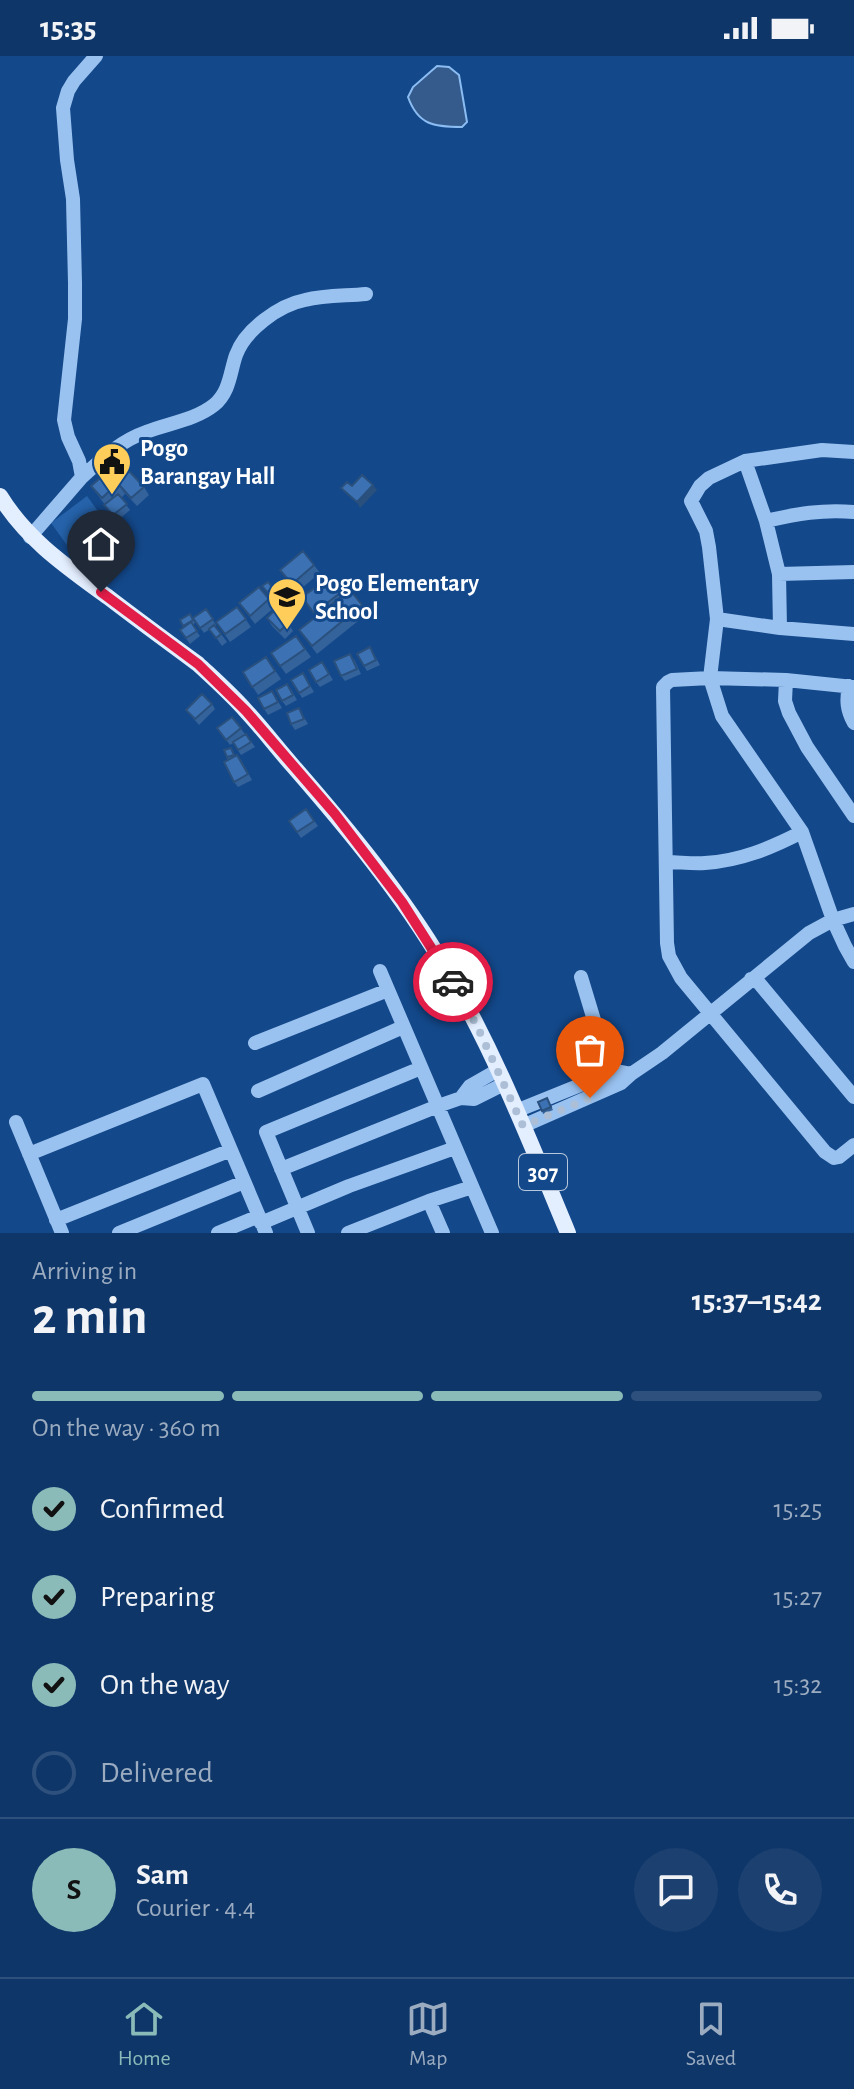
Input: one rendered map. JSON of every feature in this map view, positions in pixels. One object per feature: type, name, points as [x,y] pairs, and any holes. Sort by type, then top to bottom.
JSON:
[{"type":"main road","name":"307","points":[[0,496],[30,537],[198,664],[246,711],[335,814],[402,902],[443,963],[501,1077],[568,1233]]},
{"type":"street","points":[[82,477],[64,420],[75,319],[75,283],[73,199],[63,108],[74,81],[96,56]]},
{"type":"street","points":[[30,537],[82,477],[106,455],[143,433],[198,415],[216,404],[230,381],[240,345],[249,332],[262,322],[306,299],[366,294]]},
{"type":"street","points":[[854,452],[822,450],[745,461],[709,478],[691,501],[706,531],[709,547],[717,619],[710,678],[722,716],[802,832],[833,920],[854,962]]},
{"type":"street","points":[[745,461],[766,521],[779,574],[780,628]]},
{"type":"street","points":[[766,521],[808,512],[854,512]]},
{"type":"street","points":[[779,574],[854,572]]},
{"type":"street","points":[[717,619],[854,634]]},
{"type":"street","points":[[854,723],[847,700],[852,686],[710,678],[672,680],[663,687],[669,956],[681,978],[825,1152],[834,1158],[839,1157],[854,1145]]},
{"type":"street","points":[[786,680],[785,701],[789,713],[807,747],[854,816]]},
{"type":"street","points":[[667,862],[705,863],[742,857],[770,848],[802,832]]},
{"type":"street","points":[[520,1119],[622,1076],[662,1053],[809,933],[833,920],[854,914]]},
{"type":"street","points":[[380,971],[492,1233]]},
{"type":"street","points":[[581,977],[594,1020],[622,1076]]},
{"type":"street","points":[[751,979],[759,983],[854,1097]]},
{"type":"street","points":[[255,1043],[388,990]]},
{"type":"street","points":[[258,1091],[403,1027]]},
{"type":"street","points":[[308,1233],[266,1132],[421,1068]]},
{"type":"street","points":[[281,1169],[461,1098],[470,1086],[501,1077]]},
{"type":"street","points":[[29,1154],[203,1084],[262,1224]]},
{"type":"street","points":[[16,1122],[59,1227],[231,1150]]},
{"type":"street","points":[[223,1232],[262,1224],[297,1207],[455,1148]]},
{"type":"street","points":[[119,1233],[244,1182]]},
{"type":"street","points":[[352,1232],[472,1187]]},
{"type":"street","points":[[429,1201],[443,1233]]},
{"type":"shaded area","points":[[437,66],[449,67],[459,75],[467,122],[462,127],[435,125],[422,119],[408,97],[413,87]]},
{"type":"shaded area","points":[[87,496],[105,521],[69,548],[51,523]]},
{"type":"building","points":[[115,456],[144,487],[131,498],[103,467]]},
{"type":"building","points":[[107,472],[117,484],[102,498],[91,486]]},
{"type":"building","points":[[362,475],[373,485],[357,502],[341,488],[347,482],[352,486]]},
{"type":"building","points":[[118,494],[127,504],[113,515],[104,505]]},
{"type":"building","points":[[303,551],[314,565],[292,584],[280,570]]},
{"type":"building","points":[[329,578],[340,593],[314,613],[302,597]]},
{"type":"building","points":[[268,582],[273,588],[267,592],[262,586]]},
{"type":"building","points":[[259,587],[269,599],[250,616],[239,603]]},
{"type":"building","points":[[350,590],[362,605],[312,646],[299,630]]},
{"type":"building","points":[[237,607],[246,619],[225,634],[216,622]]},
{"type":"building","points":[[206,609],[213,619],[200,628],[193,618]]},
{"type":"building","points":[[275,610],[288,623],[280,631],[267,618]]},
{"type":"building","points":[[190,614],[193,620],[183,626],[180,620]]},
{"type":"building","points":[[191,622],[197,631],[186,638],[180,630]]},
{"type":"building","points":[[214,625],[221,634],[216,638],[209,629]]},
{"type":"building","points":[[296,636],[305,649],[280,666],[271,653]]},
{"type":"building","points":[[370,647],[376,660],[364,666],[357,654]]},
{"type":"building","points":[[350,654],[357,669],[341,676],[334,661]]},
{"type":"building","points":[[266,657],[275,671],[252,687],[243,672]]},
{"type":"building","points":[[322,662],[329,674],[316,682],[309,670]]},
{"type":"building","points":[[303,673],[310,686],[299,693],[291,680]]},
{"type":"building","points":[[287,684],[293,695],[282,701],[276,690]]},
{"type":"building","points":[[272,691],[278,702],[264,709],[258,698]]},
{"type":"building","points":[[202,694],[212,704],[195,719],[186,710]]},
{"type":"building","points":[[299,708],[304,719],[291,724],[287,713]]},
{"type":"building","points":[[232,717],[241,728],[226,740],[217,728]]},
{"type":"building","points":[[246,734],[251,742],[238,750],[233,742]]},
{"type":"building","points":[[231,748],[234,755],[227,757],[224,750]]},
{"type":"building","points":[[237,755],[248,774],[234,782],[224,762]]},
{"type":"building","points":[[306,809],[314,821],[297,832],[289,821]]},
{"type":"building","points":[[547,1098],[551,1107],[542,1111],[538,1102]]},
{"type":"way so far","points":[[453,982],[523,1126],[590,1098]]},
{"type":"place","name":"Pogo Barangay Hall","points":[[112,496]]},
{"type":"place","name":"Pogo Elementary School","points":[[287,631]]},
{"type":"route","points":[[101,592],[198,664],[246,711],[335,814],[402,902],[453,982]]}]
